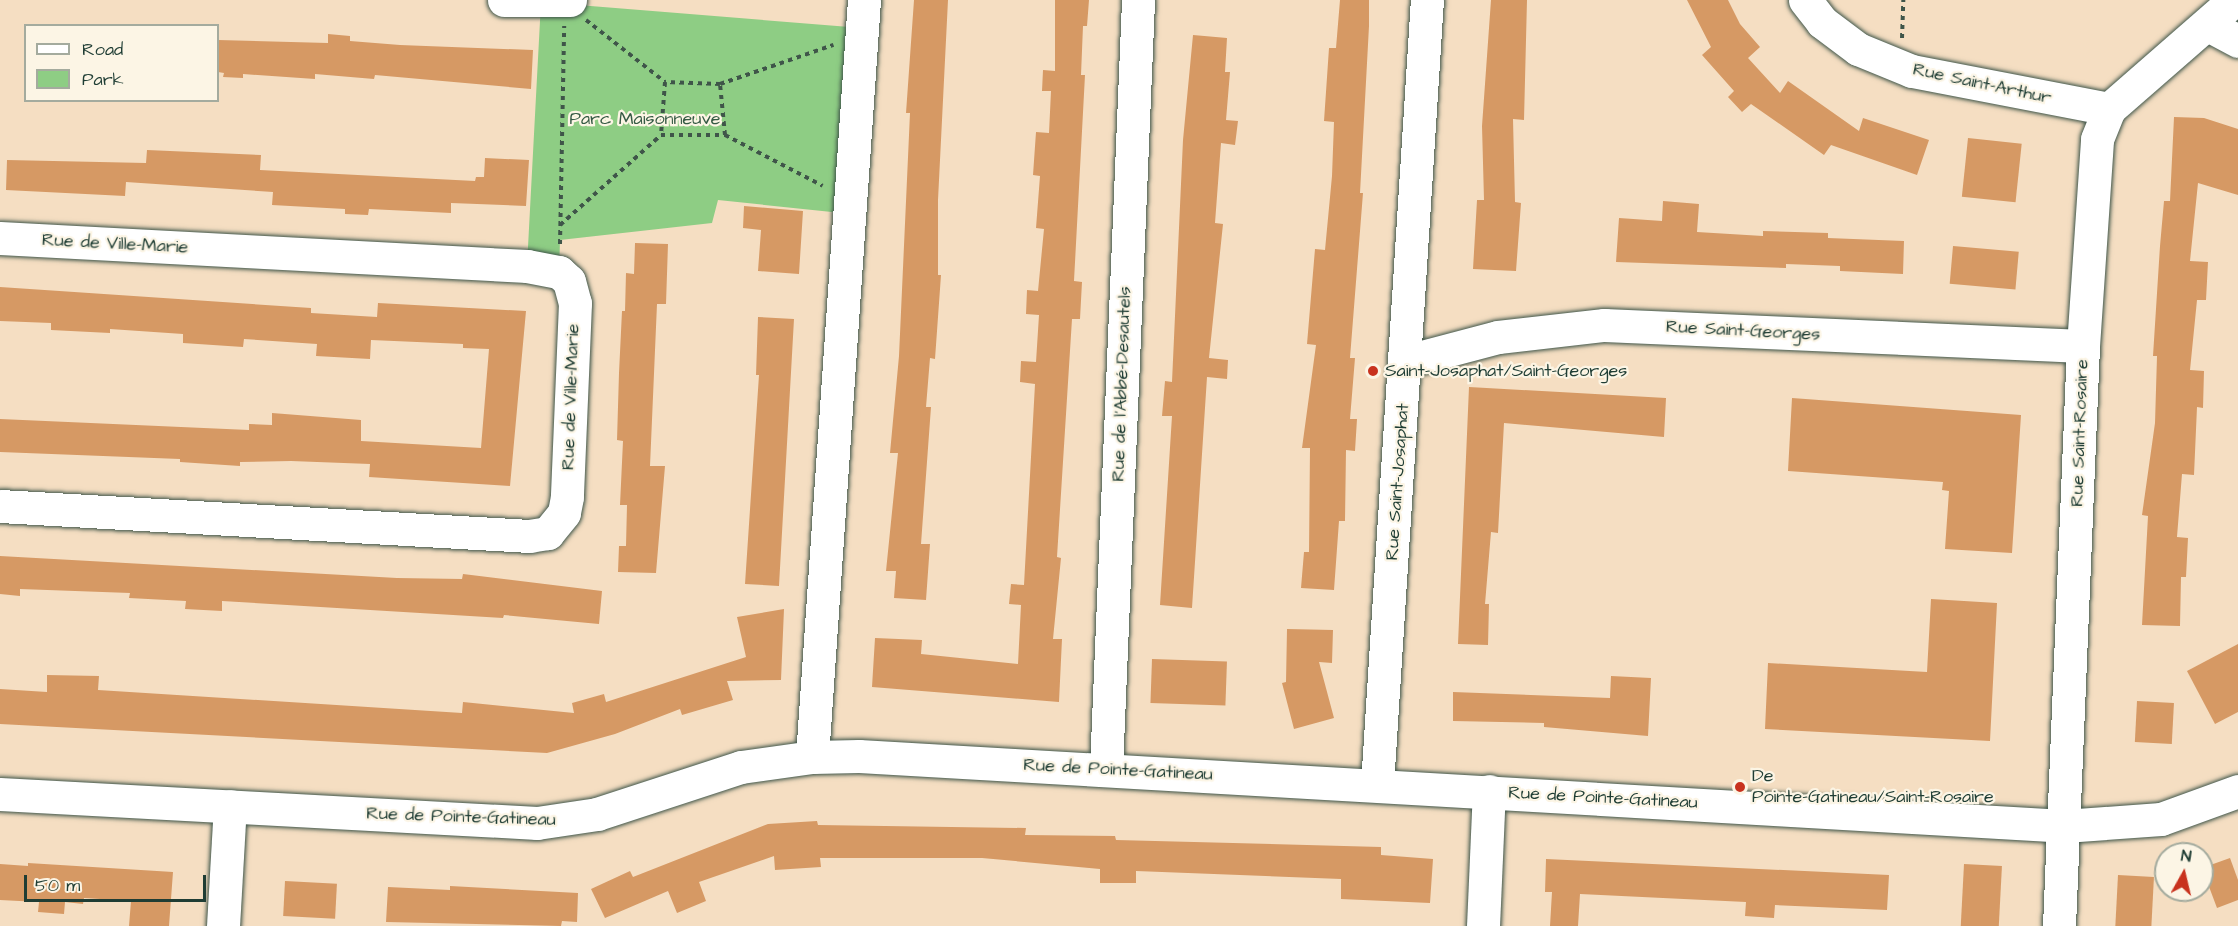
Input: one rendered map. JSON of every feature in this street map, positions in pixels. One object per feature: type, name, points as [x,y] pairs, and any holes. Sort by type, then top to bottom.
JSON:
[{"type":"street","points":[[504,0],[567,1]]},
{"type":"street","points":[[812,757],[852,201],[864,0]]},
{"type":"street","name":"Rue de l'Abbé-Desautels","points":[[1106,768],[1138,0]]},
{"type":"street","name":"Rue Saint-Josaphat","points":[[1377,785],[1407,362],[1427,0]]},
{"type":"street","name":"Rue Saint-Arthur","points":[[1805,0],[1840,36],[1858,49],[1900,66],[1946,79],[2109,109]]},
{"type":"street","name":"Rue Saint-Rosaire","points":[[2059,926],[2084,346],[2097,139],[2109,109],[2234,0]]},
{"type":"street","points":[[2208,25],[2238,41]]},
{"type":"street","name":"Rue de Ville-Marie","points":[[0,238],[527,266],[559,272],[569,281],[575,303],[564,513],[548,533],[530,536],[0,506]]},
{"type":"street","name":"Rue Saint-Georges","points":[[1407,362],[1497,337],[1604,325],[2084,346]]},
{"type":"street","name":"Rue de Pointe-Gatineau","points":[[0,794],[537,823],[597,814],[716,773],[812,757],[1106,768],[2064,826],[2161,819],[2238,791]]},
{"type":"street","points":[[1483,926],[1489,791]]},
{"type":"street","points":[[223,926],[230,806]]},
{"type":"path","points":[[1900,66],[1903,0]]},
{"type":"path","points":[[567,1],[665,82],[720,84],[861,35]]},
{"type":"path","points":[[559,272],[567,1]]},
{"type":"path","points":[[661,135],[665,82]]},
{"type":"path","points":[[720,84],[725,135]]},
{"type":"path","points":[[560,225],[661,135],[725,135],[852,201]]},
{"type":"green space","name":"Parc Maisonneuve","points":[[541,2],[862,28],[851,214],[718,200],[712,223],[560,240],[559,272],[527,266]]},
{"type":"building","points":[[914,0],[948,0],[938,200],[938,275],[941,275],[935,359],[930,358],[926,407],[931,407],[921,544],[930,544],[926,600],[894,598],[896,571],[886,571],[898,453],[890,453],[899,356],[910,113],[906,113]]},
{"type":"building","points":[[1055,0],[1089,0],[1087,26],[1083,26],[1081,75],[1085,75],[1074,281],[1082,282],[1080,319],[1072,319],[1057,557],[1061,558],[1053,639],[1062,639],[1059,702],[872,687],[875,638],[922,640],[921,654],[1018,664],[1021,605],[1009,604],[1011,584],[1024,585],[1035,384],[1020,382],[1021,361],[1036,362],[1039,315],[1026,314],[1027,290],[1038,291],[1044,229],[1036,228],[1040,176],[1033,175],[1036,132],[1049,133],[1051,91],[1042,91],[1043,70],[1055,71]]},
{"type":"building","points":[[1340,0],[1369,0],[1369,26],[1360,193],[1363,193],[1350,358],[1355,358],[1350,419],[1357,419],[1355,451],[1346,450],[1345,521],[1339,521],[1334,590],[1301,588],[1304,552],[1309,552],[1310,448],[1302,448],[1316,345],[1307,344],[1315,249],[1325,250],[1332,176],[1334,122],[1324,121],[1329,48],[1336,48]]},
{"type":"building","points":[[1491,0],[1527,0],[1524,120],[1513,119],[1515,202],[1521,203],[1516,271],[1473,269],[1477,200],[1484,200],[1482,126]]},
{"type":"building","points":[[1687,0],[1728,0],[1740,24],[1760,47],[1748,58],[1780,93],[1788,81],[1859,131],[1863,118],[1929,140],[1917,175],[1831,145],[1824,155],[1751,104],[1742,112],[1728,97],[1734,91],[1702,55],[1711,47]]},
{"type":"building","points":[[328,34],[350,36],[350,41],[400,45],[533,50],[531,89],[375,75],[374,79],[315,74],[315,79],[243,74],[243,78],[223,77],[224,73],[219,72],[219,40],[328,43]]},
{"type":"building","points":[[1193,35],[1227,38],[1225,72],[1230,72],[1226,120],[1238,121],[1235,145],[1221,143],[1215,223],[1223,224],[1209,358],[1228,360],[1227,379],[1207,377],[1192,608],[1160,605],[1172,416],[1162,416],[1165,381],[1172,382],[1183,140]]},
{"type":"building","points":[[2174,117],[2204,118],[2238,129],[2238,195],[2198,183],[2190,261],[2208,262],[2206,300],[2197,300],[2190,370],[2204,371],[2203,408],[2197,407],[2194,475],[2182,474],[2177,537],[2188,538],[2186,577],[2181,577],[2180,626],[2142,625],[2148,516],[2142,515],[2155,423],[2157,356],[2153,356],[2164,201],[2170,201]]},
{"type":"building","points":[[1968,138],[2022,144],[2016,202],[1962,197]]},
{"type":"building","points":[[147,150],[261,155],[260,170],[475,181],[476,177],[484,177],[485,158],[529,160],[526,206],[451,203],[451,213],[369,209],[368,215],[345,214],[345,209],[272,205],[273,192],[126,182],[125,196],[6,190],[7,160],[146,163]]},
{"type":"building","points":[[1663,201],[1699,204],[1697,232],[1763,236],[1763,231],[1828,233],[1828,238],[1904,241],[1903,274],[1840,271],[1840,266],[1786,264],[1786,268],[1616,262],[1619,218],[1662,221]]},
{"type":"building","points":[[744,206],[803,211],[799,274],[758,271],[761,230],[743,228]]},
{"type":"building","points":[[635,243],[668,244],[666,304],[657,304],[650,466],[665,466],[656,573],[618,572],[619,546],[626,546],[627,505],[620,505],[623,441],[617,440],[622,311],[625,311],[626,273],[634,274]]},
{"type":"building","points":[[1953,246],[2019,252],[2015,290],[1950,284]]},
{"type":"building","points":[[0,287],[311,308],[311,313],[377,317],[378,303],[526,311],[510,486],[369,477],[370,464],[291,461],[240,462],[240,466],[180,462],[180,459],[0,452],[0,419],[249,430],[249,424],[272,425],[272,413],[361,420],[361,441],[481,448],[489,349],[463,348],[463,344],[371,340],[370,359],[316,356],[317,344],[244,339],[243,347],[183,343],[183,334],[110,329],[110,333],[51,330],[51,323],[0,321]]},
{"type":"building","points":[[758,317],[794,319],[779,586],[745,584],[759,375],[756,375]]},
{"type":"building","points":[[1469,387],[1666,398],[1664,437],[1504,423],[1498,533],[1491,532],[1485,604],[1489,604],[1488,645],[1458,644]]},
{"type":"building","points":[[1792,398],[2021,415],[2012,553],[1945,549],[1949,491],[1942,490],[1943,482],[1788,471]]},
{"type":"building","points":[[0,556],[397,578],[462,579],[463,574],[602,591],[599,624],[504,615],[503,618],[222,601],[222,611],[185,609],[186,601],[129,598],[130,593],[20,589],[20,596],[0,594]]},
{"type":"building","points":[[1931,599],[1997,603],[1990,741],[1765,729],[1768,663],[1927,672]]},
{"type":"building","points":[[784,609],[781,680],[727,681],[733,700],[682,715],[680,709],[615,734],[547,753],[0,724],[0,689],[47,692],[47,675],[99,676],[98,690],[462,713],[463,702],[574,713],[572,703],[604,694],[606,702],[746,657],[737,617]]},
{"type":"building","points":[[1287,629],[1333,630],[1332,663],[1319,662],[1334,718],[1294,729],[1282,683],[1286,682]]},
{"type":"building","points":[[2238,644],[2238,712],[2215,724],[2187,671]]},
{"type":"building","points":[[1152,659],[1227,662],[1225,706],[1150,703]]},
{"type":"building","points":[[1611,676],[1651,678],[1648,736],[1544,727],[1544,723],[1453,721],[1453,692],[1610,698]]},
{"type":"building","points":[[2137,701],[2174,703],[2172,744],[2135,742]]},
{"type":"building","points":[[817,821],[818,825],[1026,828],[1025,835],[1115,836],[1116,840],[1381,847],[1381,855],[1433,859],[1430,903],[1341,899],[1341,879],[1136,871],[1136,883],[1100,883],[1100,869],[982,858],[820,858],[821,867],[775,870],[774,856],[699,882],[706,901],[677,913],[668,891],[605,918],[591,889],[630,871],[633,877],[768,824]]},
{"type":"building","points":[[2230,858],[2238,880],[2238,900],[2217,908],[2214,900],[2214,864]]},
{"type":"building","points":[[1546,859],[1889,875],[1887,910],[1775,905],[1774,918],[1745,916],[1746,902],[1580,894],[1578,926],[1550,926],[1552,892],[1545,892]]},
{"type":"building","points":[[28,863],[173,872],[169,926],[129,926],[131,901],[84,898],[83,904],[65,902],[64,914],[38,912],[39,902],[0,900],[0,864],[28,866]]},
{"type":"building","points":[[1964,864],[2002,866],[1999,926],[1961,926]]},
{"type":"building","points":[[2118,875],[2154,877],[2151,926],[2115,926]]},
{"type":"building","points":[[285,881],[337,884],[335,919],[283,916]]},
{"type":"building","points":[[450,886],[578,893],[577,922],[562,921],[561,926],[386,922],[388,887],[450,890]]},
{"type":"place","name":"Saint-Josaphat/Saint-Georges","points":[[1373,371]]},
{"type":"place","name":"De Pointe-Gatineau/Saint-Rosaire","points":[[1740,787]]}]
